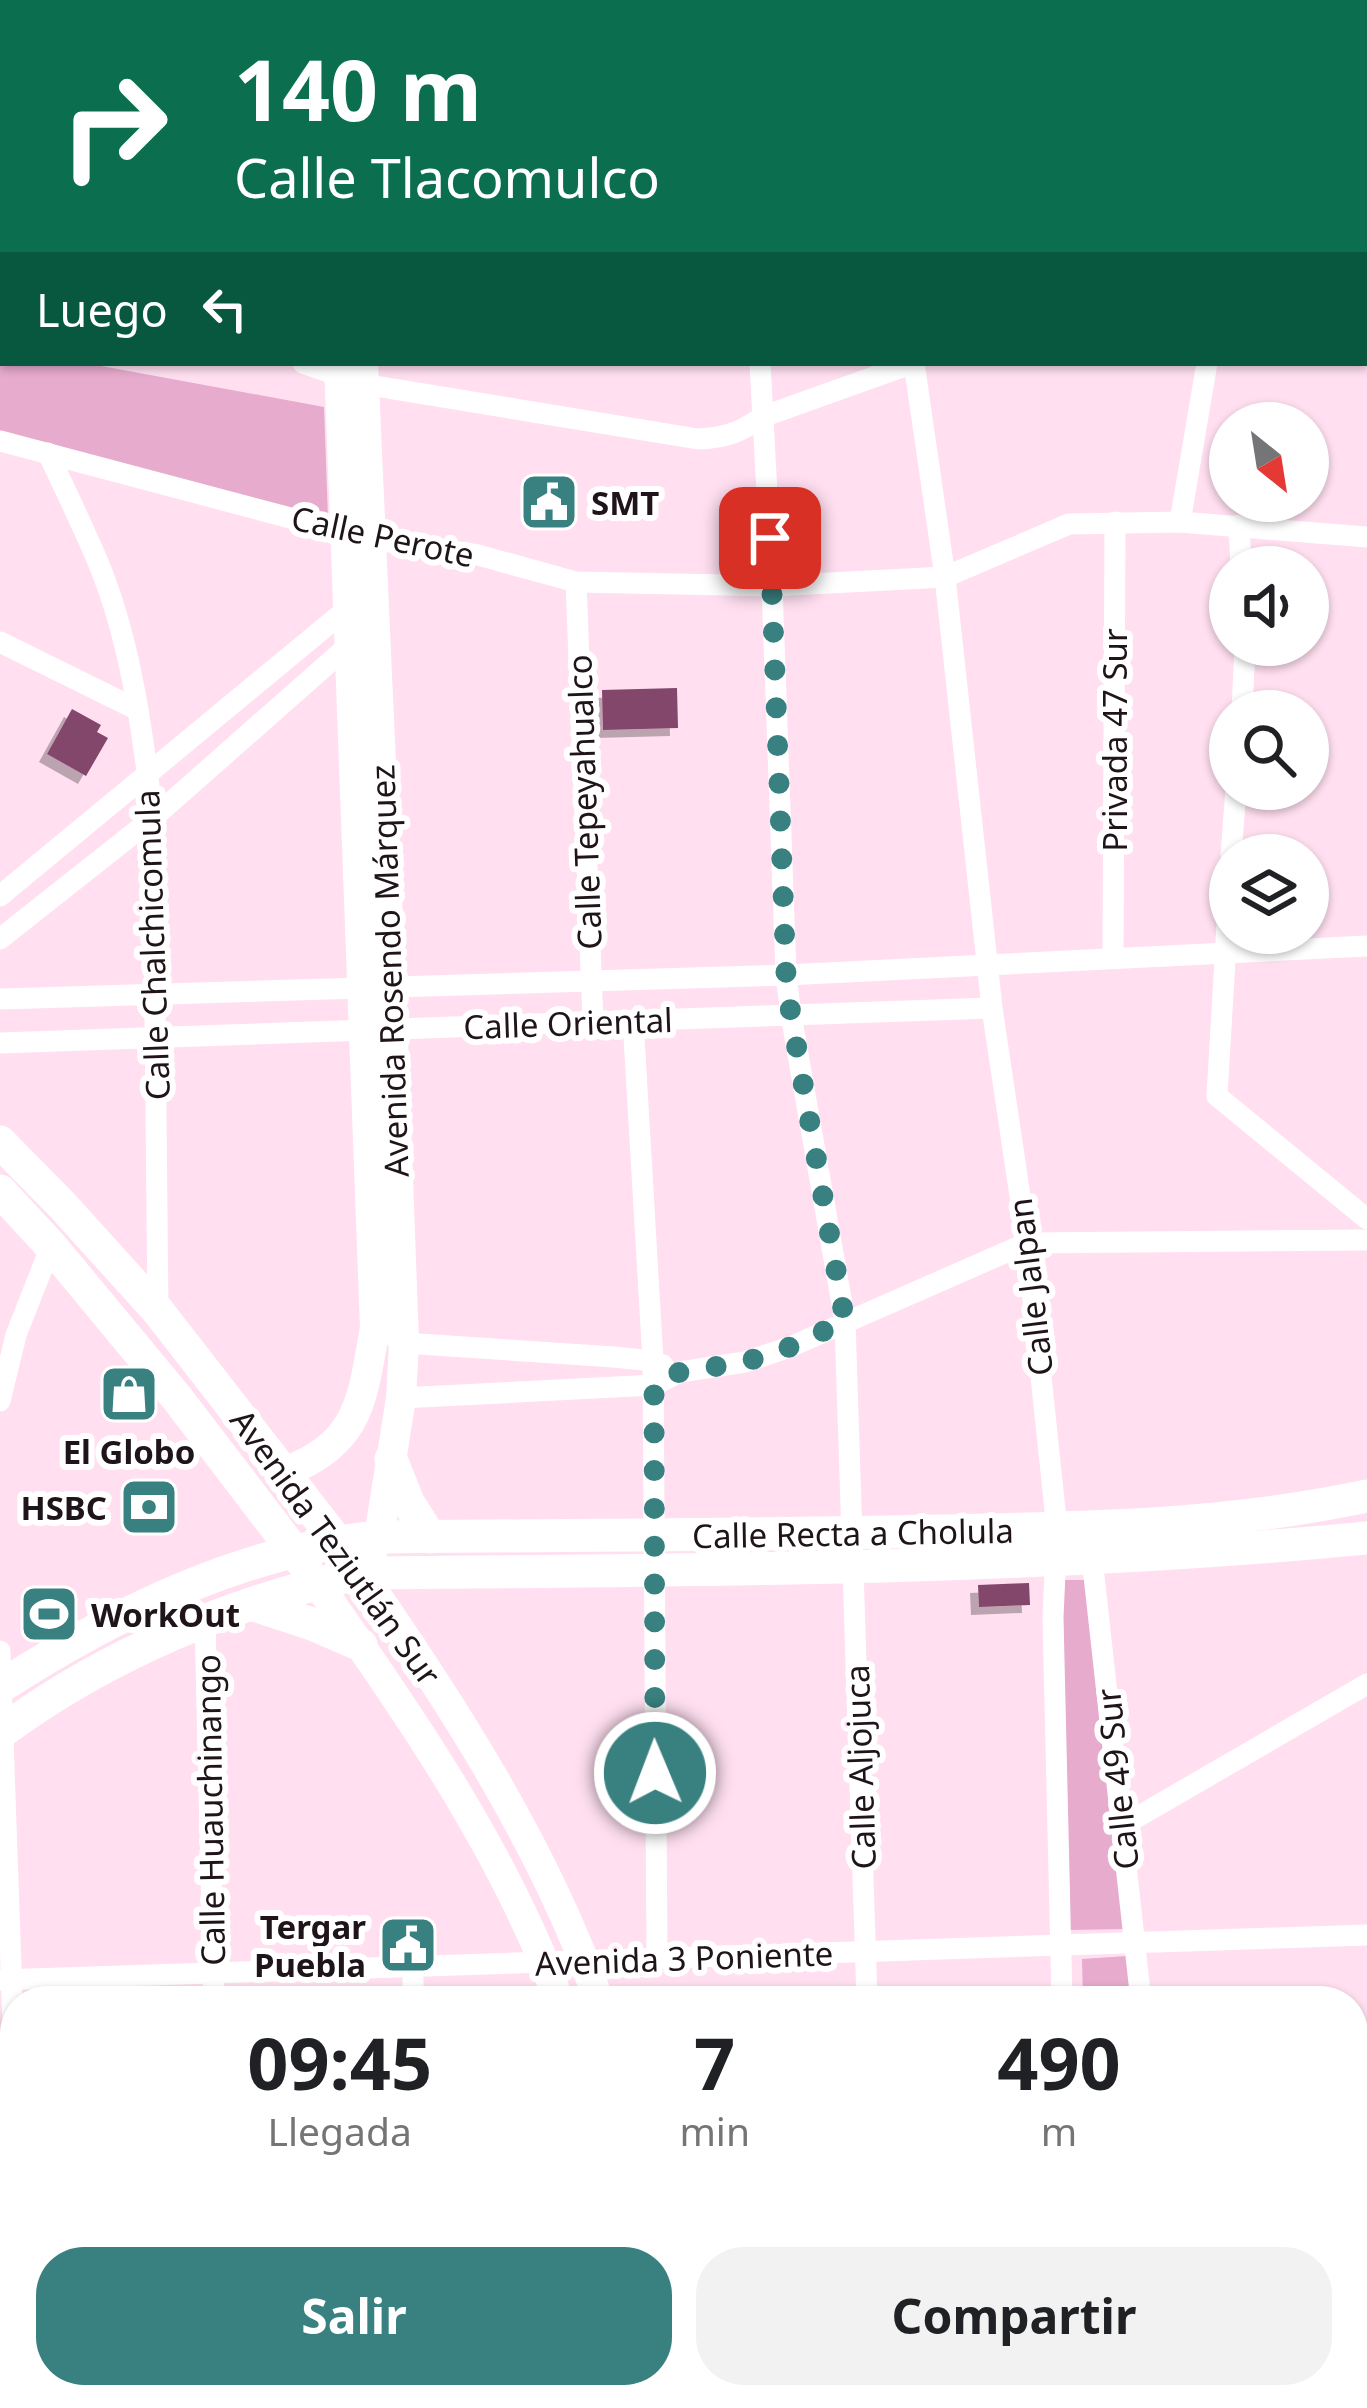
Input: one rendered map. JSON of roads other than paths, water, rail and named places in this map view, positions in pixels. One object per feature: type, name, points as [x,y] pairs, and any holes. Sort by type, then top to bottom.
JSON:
[{"type":"main road","name":"Avenida Rosendo Márquez","points":[[285,1472],[315,1461],[352,1421],[375,1328],[376,987],[351,372]]},
{"type":"main road","name":"Avenida Rosendo Márquez","points":[[364,607],[349,645],[376,987]]},
{"type":"main road","name":"Avenida Rosendo Márquez","points":[[361,1573],[379,1538],[401,1398],[404,1343],[377,1030]]},
{"type":"main road","name":"Avenida Teziutlán Sur","points":[[0,1142],[158,1311],[361,1573],[434,1679],[491,1774],[594,1986]]},
{"type":"main road","name":"Avenida Teziutlán Sur","points":[[0,1191],[177,1397],[296,1552],[459,1793],[554,1986]]},
{"type":"main road","points":[[391,1460],[408,1502],[430,1537]]},
{"type":"main road","name":"Calle Recta a Cholula","points":[[2,1731],[91,1676],[205,1619],[361,1573],[653,1554],[1056,1544],[1367,1496]]},
{"type":"main road","points":[[229,1571],[242,1553],[260,1504]]},
{"type":"main road","name":"Calle Recta a Cholula","points":[[1,1687],[140,1607],[229,1571],[338,1541],[430,1537],[653,1554]]},
{"type":"main road","name":"Calle Recta a Cholula","points":[[1056,1544],[1092,1558],[1367,1538]]},
{"type":"main road","points":[[249,1603],[361,1646]]},
{"type":"street","points":[[319,366],[698,439],[724,438],[762,417],[905,366]]},
{"type":"street","name":"Calle Aljojuca","points":[[760,366],[786,974],[845,1321],[866,1986]]},
{"type":"street","name":"Calle Jalpan","points":[[913,366],[945,577],[992,1008],[1027,1243],[1056,1544],[1053,1617],[1061,1986]]},
{"type":"street","points":[[1180,522],[1206,366]]},
{"type":"street","name":"Calle Perote","points":[[0,441],[357,536],[478,555],[576,582],[772,586],[945,577]]},
{"type":"street","name":"Calle Chalchicomula","points":[[48,453],[102,573],[119,625],[147,774],[152,818],[158,1311]]},
{"type":"street","name":"Privada 47 Sur","points":[[1113,958],[1115,522]]},
{"type":"street","points":[[945,577],[1069,524],[1180,522],[1367,537]]},
{"type":"street","points":[[1239,525],[1240,546]]},
{"type":"street","name":"Calle Tepeyahualco","points":[[576,582],[593,1022]]},
{"type":"street","points":[[0,896],[147,774],[364,607]]},
{"type":"street","points":[[0,642],[138,710]]},
{"type":"street","points":[[0,940],[152,818],[349,645]]},
{"type":"street","name":"Calle Oriental","points":[[0,999],[988,967],[1367,946]]},
{"type":"street","points":[[1224,955],[1217,1096],[1367,1219]]},
{"type":"street","name":"Calle Oriental","points":[[0,1043],[992,1008]]},
{"type":"street","points":[[633,1020],[654,1385],[657,1959]]},
{"type":"street","points":[[401,1398],[654,1385],[680,1372],[745,1362],[790,1347],[1027,1243],[1367,1240]]},
{"type":"street","points":[[0,1401],[16,1335],[51,1246]]},
{"type":"street","points":[[375,1328],[404,1343],[653,1361],[680,1372]]},
{"type":"street","name":"Calle 49 Sur","points":[[1092,1558],[1139,1986]]},
{"type":"street","name":"Calle Huauchinango","points":[[205,1619],[213,1986]]},
{"type":"street","points":[[0,1651],[6,1980]]},
{"type":"street","points":[[1122,1826],[1367,1684]]},
{"type":"street","name":"Avenida 3 Poniente","points":[[6,1980],[1367,1935]]},
{"type":"street","points":[[412,1967],[413,1986]]},
{"type":"place","name":"SMT","points":[[549,502]]},
{"type":"place","name":"El Globo","points":[[129,1394]]},
{"type":"place","name":"HSBC","points":[[149,1507]]},
{"type":"place","name":"WorkOut","points":[[49,1614]]},
{"type":"place","name":"Tergar Puebla","points":[[408,1945]]}]
